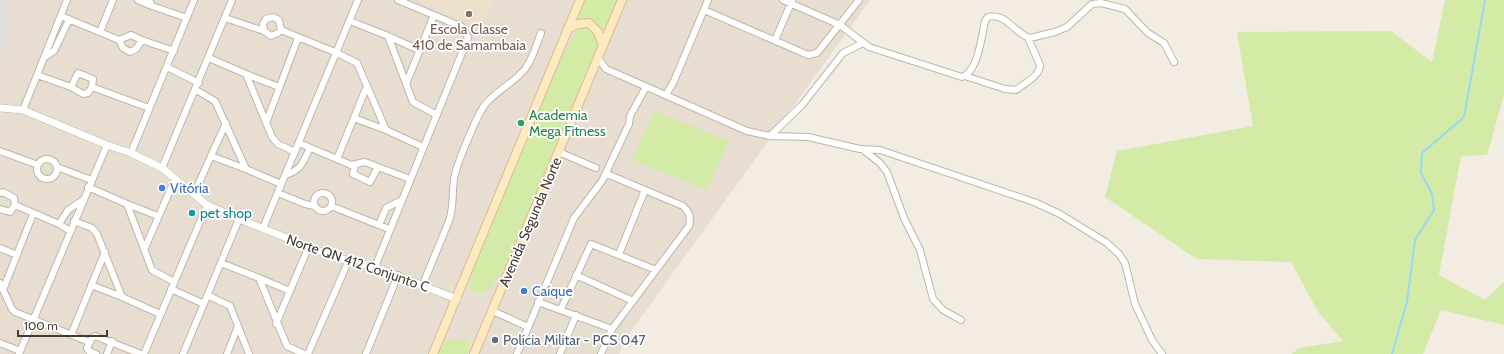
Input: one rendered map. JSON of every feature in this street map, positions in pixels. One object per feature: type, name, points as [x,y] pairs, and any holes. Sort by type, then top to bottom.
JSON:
[{"type":"main road","points":[[434,354],[580,0]]},
{"type":"main road","name":"Avenida Segunda Norte","points":[[474,354],[622,0]]},
{"type":"main road","points":[[569,28],[578,24],[589,23],[598,32],[604,45]]},
{"type":"street","points":[[23,110],[67,0]]},
{"type":"street","points":[[100,32],[113,0]]},
{"type":"street","points":[[138,0],[151,3],[187,18]]},
{"type":"street","points":[[131,153],[194,0]]},
{"type":"street","points":[[162,168],[196,90],[232,0]]},
{"type":"street","points":[[264,228],[358,0]]},
{"type":"street","points":[[375,267],[389,229],[468,38],[462,27],[398,0]]},
{"type":"street","points":[[666,95],[674,81],[708,0]]},
{"type":"street","points":[[782,0],[791,2],[840,25],[862,44],[876,50],[1005,89],[1016,90],[1038,73],[1040,65],[1028,38],[1006,21],[995,16],[988,17],[985,20],[976,60],[965,76]]},
{"type":"street","points":[[704,10],[808,55],[817,53],[859,0]]},
{"type":"street","points":[[775,40],[791,2]]},
{"type":"street","points":[[1028,38],[1055,32],[1067,27],[1092,4],[1101,3],[1125,9],[1148,33],[1164,43],[1174,62]]},
{"type":"street","points":[[406,84],[434,15]]},
{"type":"street","points":[[61,16],[119,40],[123,48],[130,52],[136,49],[142,40]]},
{"type":"street","points":[[264,31],[263,24],[270,17],[279,20],[281,30]]},
{"type":"street","points":[[225,18],[256,30],[264,31],[267,34],[275,35],[281,30]]},
{"type":"street","points":[[45,57],[54,51],[69,20]]},
{"type":"street","points":[[350,21],[419,50]]},
{"type":"street","points":[[281,30],[337,53],[357,63],[386,130]]},
{"type":"street","points":[[423,284],[452,212],[455,171],[478,118],[484,106],[492,97],[524,71],[540,33]]},
{"type":"street","points":[[119,40],[131,35],[174,50]]},
{"type":"street","points":[[388,36],[415,104],[437,114]]},
{"type":"street","points":[[266,123],[298,38]]},
{"type":"street","points":[[770,136],[802,105],[843,53],[862,44]]},
{"type":"street","points":[[209,58],[279,87]]},
{"type":"street","points":[[598,58],[606,69],[747,131],[770,136],[808,137],[860,149],[880,150],[1034,202],[1060,214],[1107,243],[1119,254],[1125,263],[1135,304],[1152,340],[1162,354]]},
{"type":"street","points":[[166,67],[199,82]]},
{"type":"street","points":[[592,72],[606,69]]},
{"type":"street","points":[[37,75],[70,87],[84,94],[90,92],[93,79],[79,73],[76,74],[70,87]]},
{"type":"street","points":[[246,74],[272,137],[278,144],[295,152]]},
{"type":"street","points":[[337,159],[367,86]]},
{"type":"street","points":[[517,354],[574,218],[607,174],[629,124],[630,116],[646,87]]},
{"type":"street","points":[[92,88],[149,108]]},
{"type":"street","points":[[196,90],[215,101],[246,169]]},
{"type":"street","name":"Norte QN 412 Conjunto C","points":[[0,108],[23,110],[107,145],[131,153],[162,168],[206,205],[264,228],[308,248],[348,262],[375,267],[423,284],[457,299]]},
{"type":"street","points":[[354,118],[386,130],[423,147]]},
{"type":"street","points":[[194,194],[226,123]]},
{"type":"street","points":[[299,143],[351,165],[365,162],[410,179]]},
{"type":"street","points":[[0,343],[20,353],[88,187],[107,145]]},
{"type":"street","points":[[285,175],[293,173],[301,167],[310,148]]},
{"type":"street","points":[[860,149],[880,163],[887,172],[904,218],[920,250],[933,299],[943,310],[961,320]]},
{"type":"street","points":[[0,151],[38,165]]},
{"type":"street","points":[[559,152],[596,168]]},
{"type":"street","points":[[211,156],[281,184]]},
{"type":"street","points":[[57,167],[55,175],[52,178],[44,178],[38,173],[38,165],[40,162],[48,159],[52,160],[57,167],[91,180]]},
{"type":"street","points":[[354,165],[353,174],[370,182],[378,167]]},
{"type":"street","points":[[601,354],[612,329],[689,226],[691,218],[689,212],[683,206],[607,174]]},
{"type":"street","points":[[144,250],[175,179]]},
{"type":"street","points":[[88,187],[158,216]]},
{"type":"street","points":[[619,254],[645,190]]},
{"type":"street","points":[[0,193],[2,192],[14,198],[15,205],[10,212],[0,209]]},
{"type":"street","points":[[278,193],[305,204],[315,206],[323,212],[331,206]]},
{"type":"street","points":[[315,206],[315,198],[318,195],[325,193],[331,198],[331,206]]},
{"type":"street","points":[[59,224],[68,210],[83,200]]},
{"type":"street","points":[[379,225],[386,208],[402,200]]},
{"type":"street","points":[[127,204],[152,270],[174,282]]},
{"type":"street","points":[[15,205],[59,224],[70,231]]},
{"type":"street","points":[[144,354],[206,205]]},
{"type":"street","points":[[331,206],[389,229]]},
{"type":"street","points":[[3,290],[33,214]]},
{"type":"street","points":[[183,354],[239,219]]},
{"type":"street","points":[[74,221],[95,231],[105,252],[122,297]]},
{"type":"street","points":[[561,309],[590,244],[619,254],[656,270]]},
{"type":"street","points":[[0,248],[17,255]]},
{"type":"street","points":[[276,324],[308,248]]},
{"type":"street","points":[[71,335],[105,252]]},
{"type":"street","points":[[308,354],[348,262]]},
{"type":"street","points":[[221,263],[290,291]]},
{"type":"street","points":[[366,354],[398,275]]},
{"type":"street","points":[[576,275],[633,301]]},
{"type":"street","points":[[259,278],[286,346],[304,354]]},
{"type":"street","points":[[0,283],[13,311],[89,342]]},
{"type":"street","points":[[91,285],[160,314]]},
{"type":"street","points":[[171,289],[204,304]]},
{"type":"street","points":[[207,295],[230,306],[249,354]]},
{"type":"street","points":[[538,302],[561,309],[612,329]]},
{"type":"street","points":[[493,311],[528,327]]},
{"type":"street","points":[[560,354],[576,315]]},
{"type":"street","points":[[227,354],[238,326]]},
{"type":"street","points":[[96,354],[88,350],[89,342],[95,336],[112,341],[141,354]]},
{"type":"street","points":[[107,354],[112,341]]},
{"type":"shaded area","points":[[0,0],[870,0],[626,338],[619,354],[0,354]]},
{"type":"shaded area","points":[[0,0],[12,0],[5,17],[14,21],[0,55]]},
{"type":"shaded area","name":"Escola Classe 410 de Samambaia","points":[[416,0],[494,0],[482,28]]},
{"type":"green space","points":[[585,0],[618,0],[605,35],[600,26],[590,20],[577,21]]},
{"type":"green space","points":[[1445,0],[1504,0],[1504,95],[1487,155],[1461,156],[1439,275],[1485,300],[1504,282],[1504,325],[1441,310],[1423,354],[1292,354],[1299,348],[1343,341],[1318,312],[1291,262],[1197,259],[1105,197],[1117,151],[1253,126],[1237,32],[1391,31],[1432,62]]},
{"type":"green space","points":[[584,28],[592,29],[601,45],[511,263],[503,267],[496,281],[482,295],[472,290],[470,285],[476,262],[561,60],[576,32]]},
{"type":"green space","points":[[654,111],[729,141],[707,190],[632,160]]},
{"type":"green space","points":[[443,339],[469,339],[468,354],[437,354]]},
{"type":"waterway","points":[[1392,354],[1407,302],[1415,240],[1434,210],[1432,194],[1421,173],[1422,153],[1464,117],[1485,0]]},
{"type":"place","name":"Escola Classe 410 de Samambaia","points":[[469,14]]},
{"type":"place","name":"Academia Mega Fitness","points":[[521,123]]},
{"type":"place","name":"Vitória","points":[[162,188]]},
{"type":"place","name":"pet shop","points":[[192,213]]},
{"type":"place","name":"Caíque","points":[[524,291]]},
{"type":"place","name":"Polícia Militar - PCS 047","points":[[495,340]]}]
